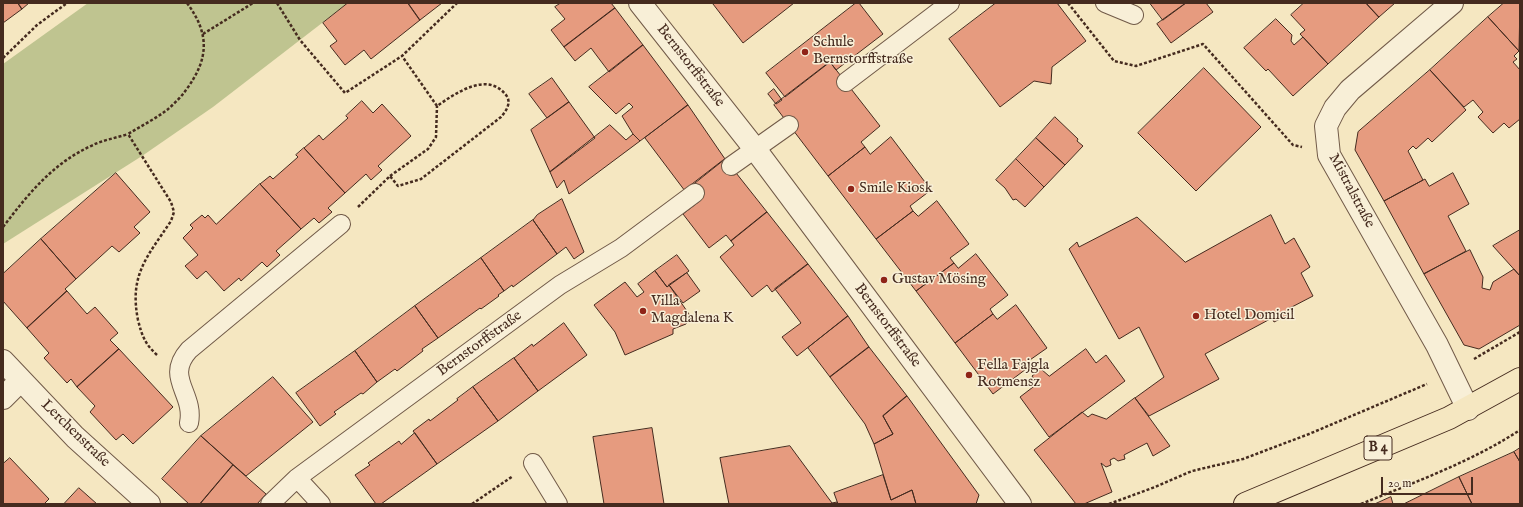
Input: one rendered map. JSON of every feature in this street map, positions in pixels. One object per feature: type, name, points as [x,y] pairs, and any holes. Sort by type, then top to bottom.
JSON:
[{"type":"main road","name":"B 4","points":[[1245,504],[1449,418],[1520,380]]},
{"type":"street","name":"Bernstorffstraße","points":[[640,3],[755,149],[1020,504]]},
{"type":"street","name":"Mistralstraße","points":[[1452,3],[1350,90],[1335,108],[1326,126],[1329,155],[1437,345],[1468,409]]},
{"type":"street","name":"Lerchenstraße","points":[[3,361],[75,437],[149,504]]},
{"type":"street","points":[[3,398],[21,380]]},
{"type":"lane","points":[[846,82],[950,3]]},
{"type":"lane","points":[[1106,3],[1134,15]]},
{"type":"lane","points":[[731,166],[789,125]]},
{"type":"lane","name":"Bernstorffstraße","points":[[270,504],[297,478],[560,285],[621,248],[695,193]]},
{"type":"lane","points":[[189,423],[191,414],[179,377],[179,364],[189,350],[341,224]]},
{"type":"lane","points":[[532,463],[558,504]]},
{"type":"lane","points":[[297,478],[322,504]]},
{"type":"path","points":[[3,58],[37,25],[67,3]]},
{"type":"path","points":[[3,227],[30,192],[49,172],[78,152],[94,144],[128,134],[168,109],[188,86],[201,65],[204,49],[203,34],[198,20],[187,3]]},
{"type":"path","points":[[203,34],[253,3]]},
{"type":"path","points":[[277,3],[300,40],[345,93],[402,56],[457,3]]},
{"type":"path","points":[[1068,3],[1114,60],[1136,66],[1203,44],[1293,145],[1329,155]]},
{"type":"path","points":[[341,224],[390,176],[428,148],[436,137],[437,106],[402,56]]},
{"type":"path","points":[[390,176],[398,186],[421,179],[501,117],[508,108],[508,98],[494,85],[483,83],[456,94],[437,106]]},
{"type":"path","points":[[128,134],[171,202],[174,212],[171,221],[141,268],[136,286],[135,304],[144,341],[150,348],[166,360],[179,364]]},
{"type":"path","points":[[1471,361],[1520,332]]},
{"type":"path","points":[[1109,504],[1192,471],[1243,459],[1309,434],[1430,382]]},
{"type":"path","points":[[1361,504],[1442,472],[1507,439],[1520,430]]},
{"type":"path","points":[[472,504],[532,463]]},
{"type":"green space","points":[[88,3],[348,3],[213,107],[142,156],[3,244],[3,64]]},
{"type":"building","points":[[3,3],[18,3],[22,9],[3,23]]},
{"type":"building","points":[[18,3],[29,3],[22,9]]},
{"type":"building","points":[[348,3],[408,3],[420,20],[371,59],[364,50],[345,65],[330,46],[337,41],[323,23]]},
{"type":"building","points":[[408,3],[442,3],[420,20]]},
{"type":"building","points":[[561,3],[611,3],[615,8],[564,47],[551,30],[565,19],[555,7]]},
{"type":"building","points":[[794,3],[743,43],[713,4]]},
{"type":"building","points":[[856,3],[859,3],[883,34],[836,70],[830,62],[785,97],[766,73]]},
{"type":"building","points":[[996,3],[1057,3],[1086,41],[1052,67],[1051,84],[1034,81],[1000,107],[949,39]]},
{"type":"building","points":[[1150,3],[1186,3],[1163,20]]},
{"type":"building","points":[[1186,3],[1206,3],[1213,12],[1171,43],[1157,24]]},
{"type":"building","points":[[1304,3],[1366,3],[1379,17],[1328,64],[1300,34],[1305,30],[1291,15]]},
{"type":"building","points":[[1366,3],[1395,3],[1379,17]]},
{"type":"building","points":[[1504,3],[1520,3],[1519,51],[1488,17]]},
{"type":"building","points":[[615,8],[643,45],[609,72],[591,48],[575,61],[564,47]]},
{"type":"building","points":[[1488,17],[1519,51],[1514,56],[1517,59],[1513,62],[1520,70],[1520,119],[1509,128],[1504,123],[1493,133],[1478,117],[1483,112],[1473,100],[1464,107],[1430,70]]},
{"type":"building","points":[[1276,19],[1292,35],[1291,41],[1294,45],[1303,37],[1328,64],[1293,96],[1268,69],[1266,71],[1244,48]]},
{"type":"building","points":[[643,45],[688,105],[640,141],[633,134],[622,116],[633,107],[629,103],[616,114],[589,87]]},
{"type":"building","points":[[830,62],[880,126],[861,142],[865,147],[828,176],[774,105]]},
{"type":"building","points":[[1204,68],[1261,127],[1196,191],[1138,133]]},
{"type":"building","points":[[1430,70],[1466,110],[1432,142],[1428,138],[1416,149],[1413,146],[1408,151],[1423,180],[1384,201],[1355,150],[1358,132]]},
{"type":"building","points":[[552,78],[569,102],[547,118],[529,94]]},
{"type":"building","points":[[774,89],[782,100],[776,104],[768,94]]},
{"type":"building","points":[[362,101],[373,113],[382,104],[411,136],[378,166],[382,170],[371,180],[366,174],[345,193],[304,148],[319,135],[323,140],[348,118],[346,116]]},
{"type":"building","points":[[569,102],[595,138],[550,172],[531,130]]},
{"type":"building","points":[[688,105],[725,159],[685,191],[645,138]]},
{"type":"building","points":[[1055,117],[1078,139],[1077,141],[1083,146],[1065,165],[1036,138]]},
{"type":"building","points":[[610,125],[626,140],[633,134],[640,141],[569,194],[564,180],[557,188],[550,172]]},
{"type":"building","points":[[891,137],[931,190],[910,206],[913,211],[876,239],[828,176],[865,147],[870,154]]},
{"type":"building","points":[[1036,138],[1065,165],[1044,187],[1016,159]]},
{"type":"building","points":[[304,148],[345,193],[328,208],[332,212],[319,223],[314,218],[301,229],[260,184],[270,176],[273,179],[298,157],[296,155]]},
{"type":"building","points":[[725,159],[767,212],[731,241],[726,235],[709,248],[683,214],[701,200],[690,186]]},
{"type":"building","points":[[1016,159],[1044,187],[1025,207],[1016,199],[1013,200],[1005,188],[996,180]]},
{"type":"building","points":[[116,173],[150,212],[134,227],[140,233],[119,252],[112,246],[76,279],[41,239]]},
{"type":"building","points":[[1453,173],[1469,204],[1448,216],[1466,251],[1424,274],[1384,201],[1425,179],[1429,186]]},
{"type":"building","points":[[260,184],[301,229],[276,251],[280,255],[267,267],[262,262],[241,281],[239,278],[224,291],[206,271],[197,279],[185,266],[198,255],[183,238],[193,228],[190,225],[202,215],[205,218],[208,215],[216,224]]},
{"type":"building","points":[[562,199],[584,252],[574,259],[566,247],[557,254],[533,220],[537,215]]},
{"type":"building","points":[[937,201],[969,244],[950,258],[954,263],[916,291],[876,239],[913,211],[918,216]]},
{"type":"building","points":[[767,212],[808,264],[772,292],[767,285],[752,297],[720,257],[734,245],[731,241]]},
{"type":"building","name":"Hotel Domicil","points":[[1271,215],[1285,244],[1294,238],[1310,267],[1301,273],[1313,296],[1288,309],[1290,314],[1274,322],[1272,318],[1205,354],[1219,379],[1149,416],[1135,398],[1164,377],[1139,327],[1119,339],[1069,249],[1077,242],[1079,247],[1137,217],[1185,262]]},
{"type":"building","points":[[533,220],[557,254],[513,287],[512,285],[504,291],[481,258]]},
{"type":"building","points":[[1520,230],[1520,276],[1493,246]]},
{"type":"building","points":[[41,239],[76,279],[65,289],[67,291],[27,328],[3,301],[3,274]]},
{"type":"building","points":[[1470,250],[1483,277],[1482,288],[1490,290],[1493,282],[1514,269],[1520,276],[1520,325],[1479,349],[1464,345],[1424,274]]},
{"type":"building","points":[[976,254],[1008,295],[990,309],[993,314],[955,343],[916,291],[954,263],[958,268]]},
{"type":"building","points":[[677,255],[689,271],[667,287],[655,271]]},
{"type":"building","points":[[481,258],[504,291],[481,309],[480,308],[438,338],[415,306]]},
{"type":"building","points":[[808,264],[848,316],[797,356],[782,337],[801,323],[775,289]]},
{"type":"building","name":"Villa Magdalena K","points":[[655,271],[667,287],[669,285],[691,317],[686,324],[673,329],[673,334],[625,355],[615,332],[594,305],[625,282],[637,297],[644,292],[638,284]]},
{"type":"building","points":[[687,273],[700,291],[683,303],[669,285]]},
{"type":"building","points":[[67,291],[87,314],[95,307],[118,333],[110,340],[119,349],[77,387],[71,379],[67,383],[44,358],[49,353],[27,328]]},
{"type":"building","points":[[1016,305],[1047,348],[1027,362],[1030,366],[993,394],[955,343],[993,314],[997,319]]},
{"type":"building","points":[[415,306],[438,338],[422,349],[423,351],[397,371],[395,369],[377,382],[355,351]]},
{"type":"building","points":[[848,316],[869,347],[830,377],[808,348]]},
{"type":"building","points":[[564,323],[587,355],[538,391],[514,358]]},
{"type":"building","points":[[869,347],[907,396],[883,416],[893,434],[874,444],[865,424],[830,377]]},
{"type":"building","points":[[119,349],[173,407],[133,444],[123,434],[116,440],[90,412],[95,406],[77,387]]},
{"type":"building","points":[[1086,349],[1096,363],[1106,355],[1125,381],[1049,437],[1020,397],[1037,384],[1032,376],[1041,369],[1049,376]]},
{"type":"building","points":[[355,351],[377,382],[363,394],[361,393],[334,412],[336,414],[320,426],[296,393]]},
{"type":"building","points":[[514,358],[538,391],[498,421],[473,387]]},
{"type":"building","points":[[273,377],[313,422],[246,476],[201,436]]},
{"type":"building","points":[[473,387],[498,421],[437,464],[413,431],[429,419],[430,421]]},
{"type":"building","points":[[907,396],[979,495],[976,504],[916,504],[912,490],[891,500],[874,444],[893,434],[883,416]]},
{"type":"building","points":[[1135,398],[1170,446],[1153,456],[1147,443],[1124,455],[1125,459],[1118,461],[1114,458],[1110,460],[1111,465],[1106,467],[1101,463],[1112,492],[1084,504],[1076,504],[1034,450],[1082,412],[1088,417],[1092,414],[1106,419]]},
{"type":"building","points":[[652,428],[664,504],[604,504],[593,437]]},
{"type":"building","points":[[415,433],[437,464],[381,504],[376,504],[355,475],[370,465],[368,463],[399,441],[401,444]]},
{"type":"building","points":[[201,436],[233,465],[200,504],[189,504],[162,479]]},
{"type":"building","points":[[790,446],[832,503],[837,502],[838,504],[729,504],[720,458]]},
{"type":"building","points":[[1520,448],[1520,462],[1514,452]]},
{"type":"building","points":[[1514,452],[1520,462],[1520,504],[1472,504],[1459,477]]},
{"type":"building","points":[[10,458],[49,499],[44,504],[3,504],[3,464]]},
{"type":"building","points":[[233,465],[266,494],[257,504],[200,504]]},
{"type":"building","points":[[883,475],[891,500],[912,490],[916,504],[838,504],[834,493]]},
{"type":"building","points":[[1459,477],[1472,504],[1404,504]]},
{"type":"building","points":[[79,488],[97,504],[64,504]]},
{"type":"building","points":[[1391,497],[1393,504],[1375,504]]},
{"type":"place","name":"Schule Bernstorffstraße","points":[[805,52]]},
{"type":"place","name":"Smile Kiosk","points":[[851,189]]},
{"type":"place","name":"Gustav Mösing","points":[[884,280]]},
{"type":"place","name":"Villa Magdalena K","points":[[643,311]]},
{"type":"place","name":"Hotel Domicil","points":[[1196,316]]},
{"type":"place","name":"Fella Fajgla Rotmensz","points":[[969,375]]}]
